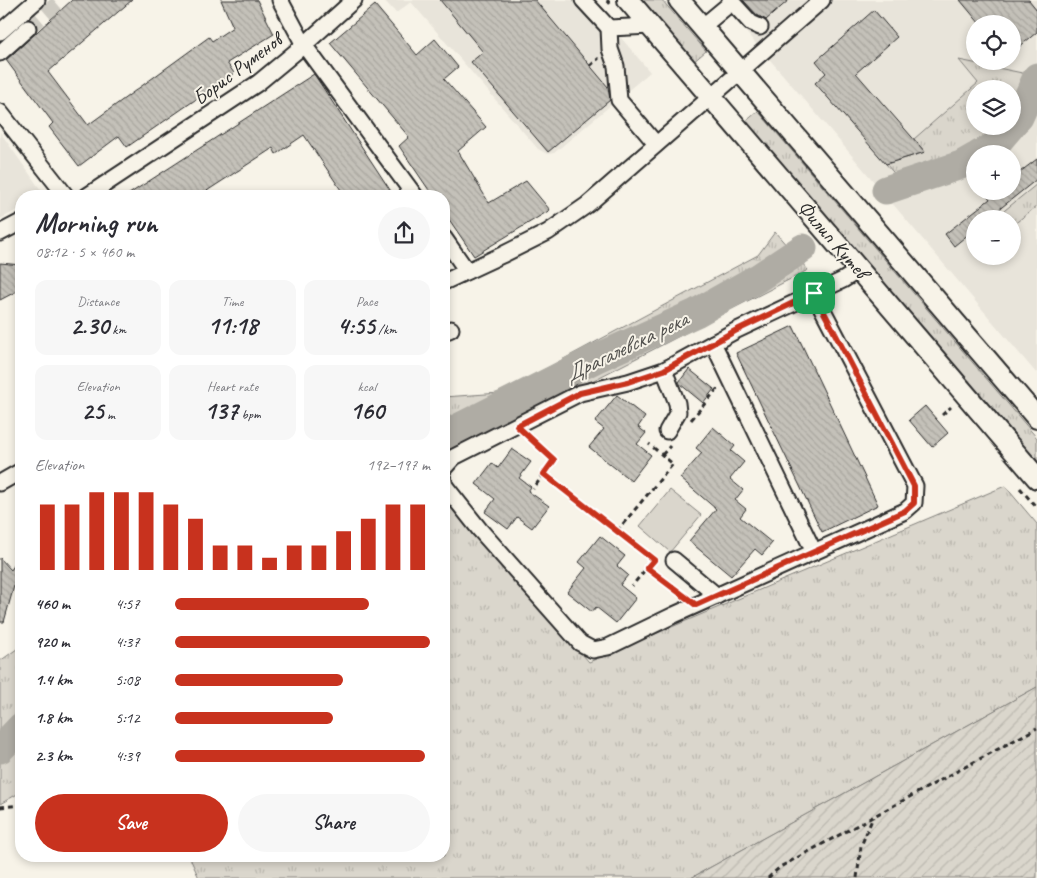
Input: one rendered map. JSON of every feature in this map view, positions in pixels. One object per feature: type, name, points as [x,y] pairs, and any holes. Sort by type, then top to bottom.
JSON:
[{"type":"main road","name":"Филип Кутев","points":[[628,0],[1037,478]]},
{"type":"main road","name":"Филип Кутев","points":[[679,0],[1037,418]]},
{"type":"street","points":[[0,32],[37,0]]},
{"type":"street","points":[[280,0],[304,44],[354,0]]},
{"type":"street","points":[[584,0],[609,28],[610,49],[616,66],[619,100],[656,144]]},
{"type":"street","points":[[450,279],[548,232],[587,205],[822,0]]},
{"type":"street","points":[[702,27],[731,1],[751,23],[760,27]]},
{"type":"street","points":[[609,28],[651,26]]},
{"type":"street","points":[[0,53],[28,28]]},
{"type":"street","name":"Борис Руменов","points":[[96,190],[258,83],[304,44],[411,190]]},
{"type":"street","points":[[0,112],[61,190]]},
{"type":"street","points":[[0,233],[15,225]]},
{"type":"street","points":[[450,247],[466,272]]},
{"type":"street","points":[[450,461],[454,457],[580,393],[628,382],[664,370],[713,343],[843,280],[859,270]]},
{"type":"street","points":[[450,492],[480,530],[580,643],[593,650],[608,647],[696,605],[905,511],[914,503],[914,486],[814,293]]},
{"type":"street","points":[[713,343],[814,552]]},
{"type":"street","points":[[664,370],[677,403],[678,412],[671,436]]},
{"type":"street","points":[[0,483],[15,474]]},
{"type":"street","points":[[674,560],[717,596]]},
{"type":"path","points":[[686,426],[729,375]]},
{"type":"path","points":[[942,415],[951,407]]},
{"type":"path","points":[[517,426],[554,460],[532,489]]},
{"type":"path","points":[[662,455],[671,436]]},
{"type":"path","points":[[616,531],[673,464],[649,444]]},
{"type":"path","points":[[544,474],[654,560],[632,586]]},
{"type":"path","points":[[647,568],[696,605]]},
{"type":"path","points":[[768,878],[780,867],[1037,728]]},
{"type":"path","points":[[0,807],[15,806]]},
{"type":"path","points":[[857,878],[861,846],[873,817]]},
{"type":"shaded area","points":[[384,0],[589,0],[650,72],[554,153],[547,154],[538,149],[411,2],[396,13]]},
{"type":"shaded area","points":[[718,0],[1037,0],[1037,374],[803,98]]},
{"type":"shaded area","points":[[0,132],[41,190],[15,190],[15,211],[0,219]]},
{"type":"green space","points":[[639,0],[662,0],[706,51],[692,63]]},
{"type":"green space","points":[[959,60],[966,61],[966,68]]},
{"type":"green space","points":[[967,70],[1008,70],[1032,75],[1021,103],[1021,80],[976,80]]},
{"type":"green space","points":[[966,94],[966,135],[997,135],[988,145],[966,145],[966,157],[963,159],[899,179],[886,164],[925,152],[914,139]]},
{"type":"green space","points":[[758,111],[1037,438],[1037,467],[744,123]]},
{"type":"green space","points":[[1037,184],[1037,206],[1021,219],[1021,210],[1005,210],[1017,200],[1021,200],[1021,197]]},
{"type":"green space","points":[[775,232],[808,270],[450,454],[450,397],[500,393],[758,255]]},
{"type":"green space","points":[[1005,486],[1037,524],[1037,687],[691,878],[199,878],[192,862],[450,862],[450,501],[589,662]]},
{"type":"green space","points":[[670,490],[701,515],[670,552],[640,526]]},
{"type":"green space","points":[[15,650],[15,795],[0,804],[0,661]]},
{"type":"green space","points":[[1037,687],[1037,878],[691,878]]},
{"type":"building","points":[[72,0],[132,0],[48,72],[88,125],[209,37],[212,41],[233,27],[221,0],[257,0],[274,34],[227,63],[234,73],[127,147],[119,136],[79,166],[49,127],[53,123],[6,60]]},
{"type":"building","points":[[440,0],[535,0],[608,87],[610,100],[548,152],[471,62],[483,52]]},
{"type":"building","points":[[743,0],[789,0],[766,20],[757,15]]},
{"type":"building","points":[[960,0],[1029,0],[1037,10],[1037,32],[1021,45],[1021,15],[972,15]]},
{"type":"building","points":[[375,5],[417,55],[435,39],[458,67],[444,79],[486,127],[458,151],[489,203],[526,181],[550,210],[474,256],[450,221],[450,190],[429,190],[399,146],[409,137],[330,43]]},
{"type":"building","points":[[874,10],[897,37],[856,73],[925,152],[886,164],[815,83],[826,73],[816,61]]},
{"type":"building","points":[[314,74],[390,190],[341,190],[304,135],[276,154],[273,148],[208,190],[135,190]]},
{"type":"building","points":[[1037,159],[1037,179],[1021,192],[1021,171]]},
{"type":"building","points":[[989,200],[1011,200],[998,210],[976,210]]},
{"type":"building","points":[[966,218],[966,236],[954,246],[945,234]]},
{"type":"building","points":[[0,263],[15,264],[15,292],[0,300]]},
{"type":"building","points":[[793,326],[878,505],[822,532],[736,353]]},
{"type":"building","points":[[689,369],[714,389],[703,403],[679,382]]},
{"type":"building","points":[[617,395],[645,417],[638,427],[646,433],[637,444],[651,455],[631,481],[589,447],[604,429],[595,422]]},
{"type":"building","points":[[925,406],[948,433],[932,447],[909,420]]},
{"type":"building","points":[[713,427],[735,446],[731,451],[744,462],[730,479],[743,490],[735,500],[746,509],[740,517],[772,543],[762,555],[755,549],[731,576],[689,541],[716,509],[680,478],[702,453],[696,448]]},
{"type":"building","points":[[512,449],[531,462],[519,478],[531,487],[528,491],[549,506],[532,528],[517,517],[508,529],[485,512],[495,499],[476,484],[492,463],[498,468]]},
{"type":"building","points":[[600,536],[625,556],[617,566],[628,575],[620,585],[636,598],[616,623],[596,607],[592,612],[567,592],[586,568],[579,562]]},
{"type":"building","points":[[0,558],[11,570],[15,564],[15,586],[4,622],[0,622]]},
{"type":"waterway","name":"Драгалевска река","points":[[1021,113],[1037,77]]},
{"type":"waterway","name":"Драгалевска река","points":[[995,145],[1003,135]]},
{"type":"waterway","name":"Драгалевска река","points":[[886,190],[966,162]]},
{"type":"waterway","name":"Драгалевска река","points":[[450,432],[597,358],[696,313],[758,278],[803,248]]},
{"type":"waterway","name":"Драгалевска река","points":[[0,749],[15,733]]},
{"type":"tunnel","points":[[28,28],[61,0]]},
{"type":"route","points":[[814,293],[914,486],[914,503],[905,511],[696,605],[647,568],[654,560],[544,474],[554,460],[517,426],[580,393],[628,382],[664,370],[735,331],[814,293]]}]
